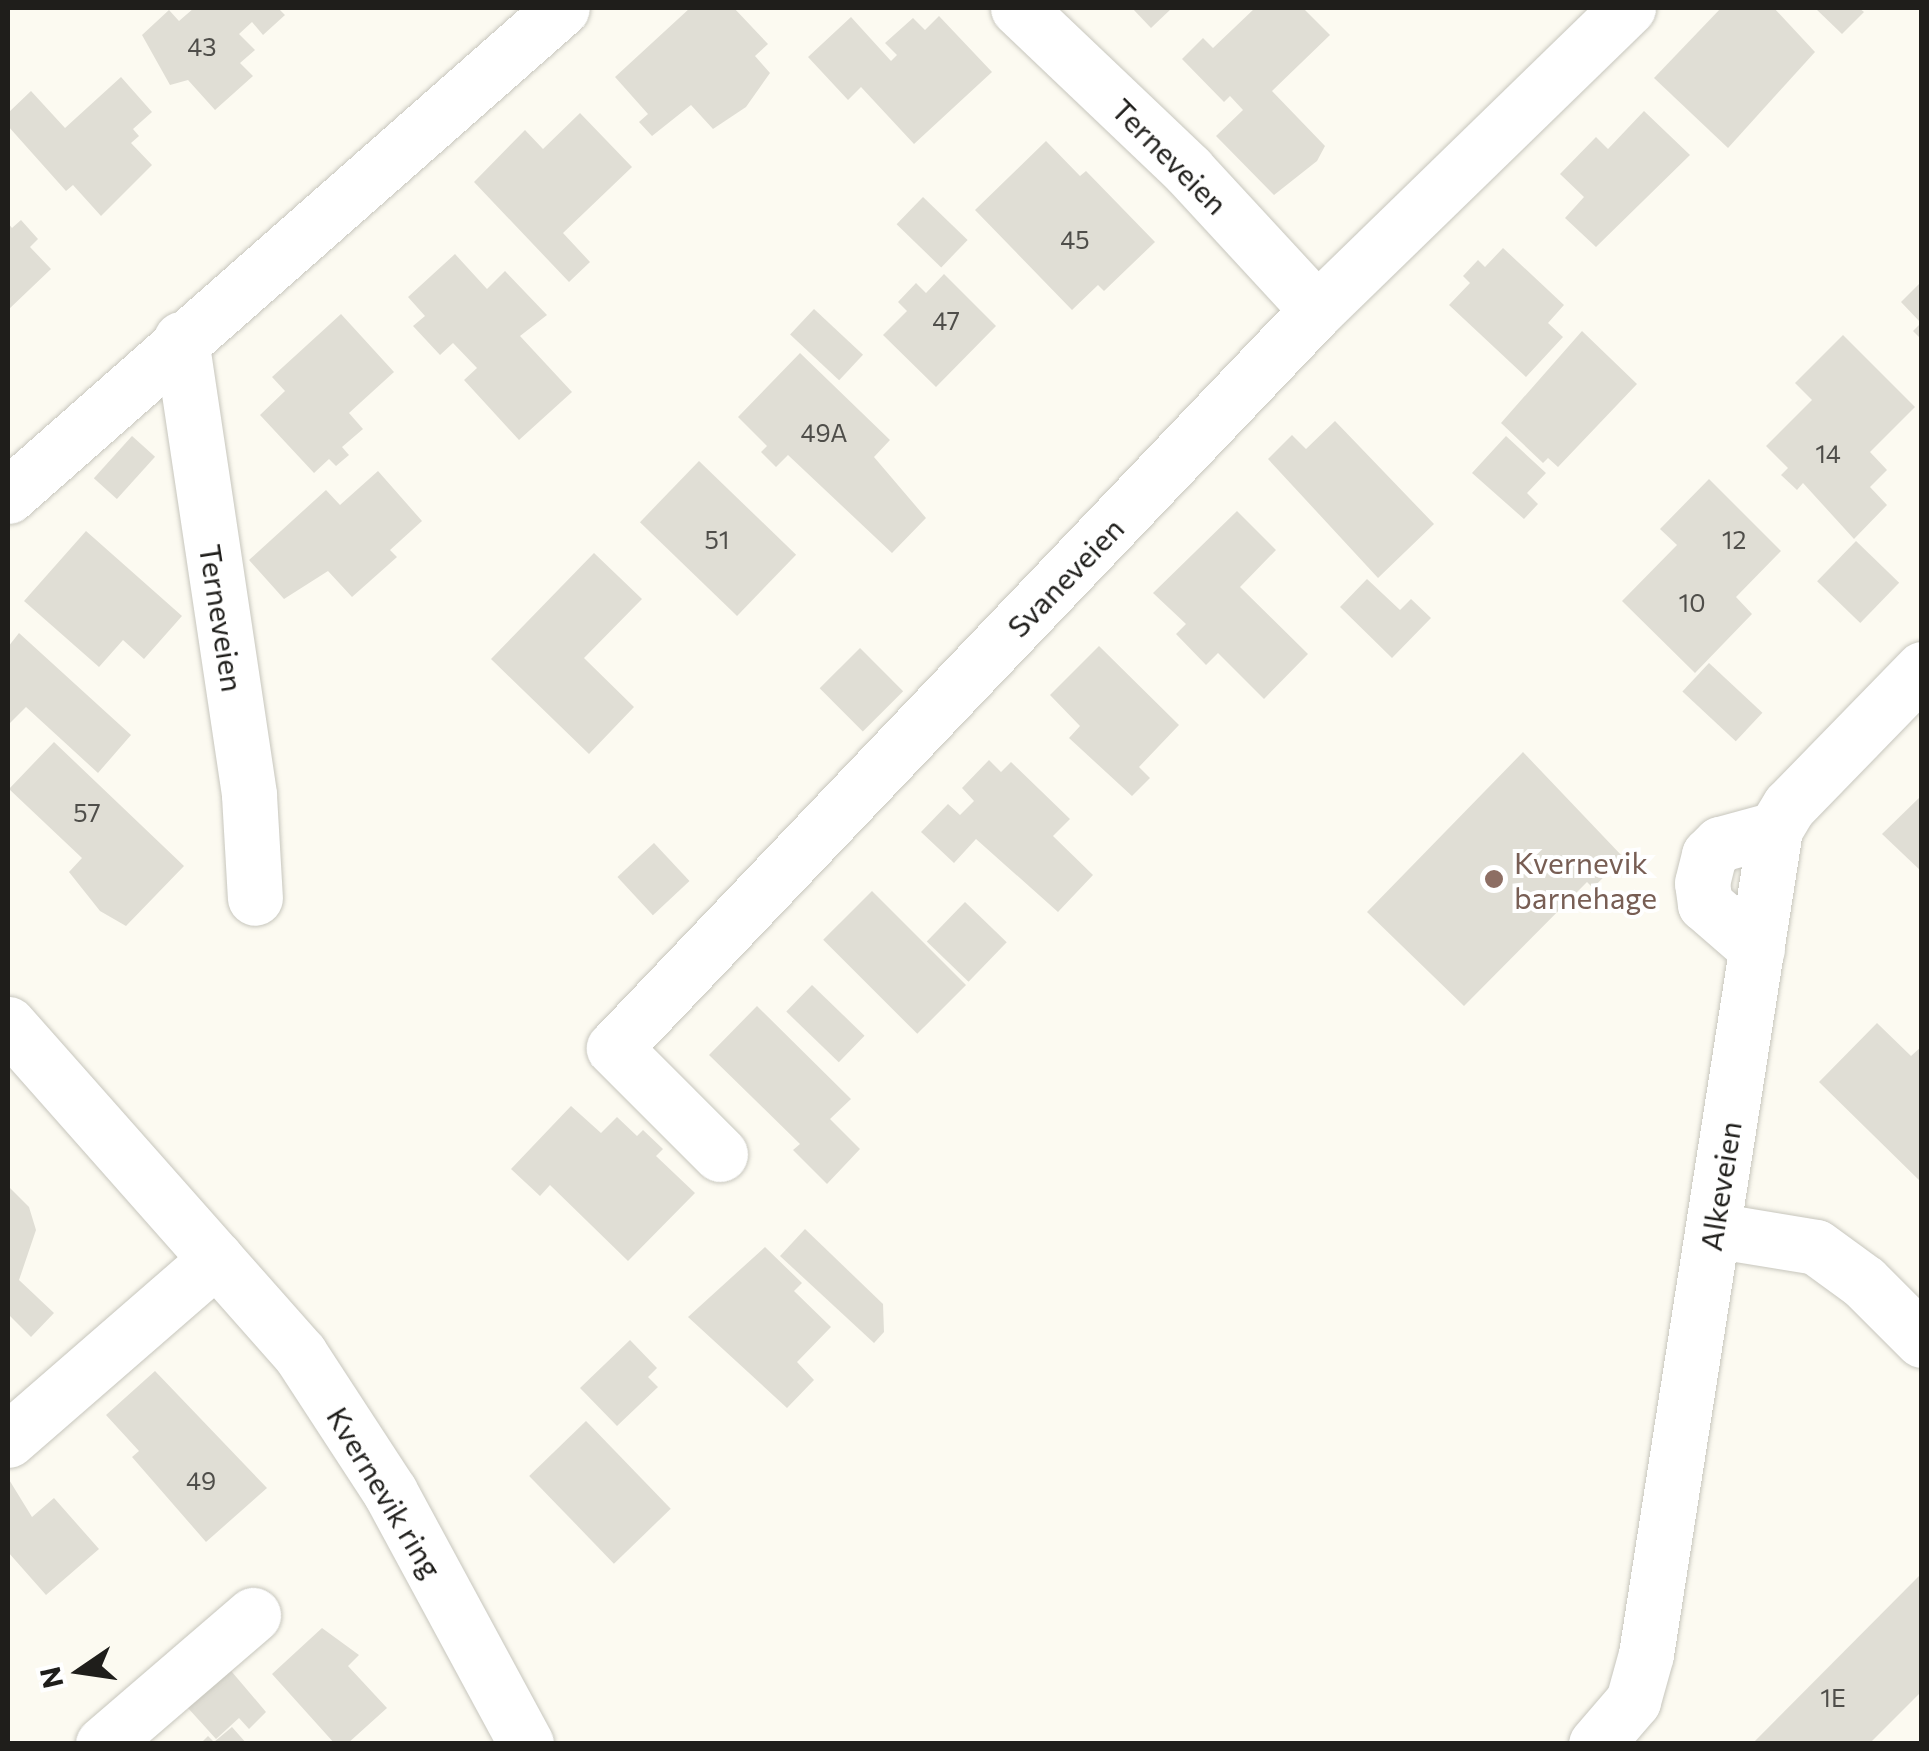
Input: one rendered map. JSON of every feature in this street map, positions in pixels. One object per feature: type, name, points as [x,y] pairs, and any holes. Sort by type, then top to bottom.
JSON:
[{"type":"street","points":[[8,496],[181,339],[562,8]]},
{"type":"street","name":"Terneveien","points":[[1018,8],[1188,170],[1317,310]]},
{"type":"street","name":"Svaneveien","points":[[720,1154],[614,1048],[1317,310],[1628,8]]},
{"type":"street","name":"Terneveien","points":[[181,339],[249,795],[255,898]]},
{"type":"street","name":"Alkeveien","points":[[1596,1744],[1633,1701],[1646,1654],[1775,829],[1789,806],[1922,669]]},
{"type":"street","name":"Kvernevik ring","points":[[8,1024],[300,1354],[390,1492],[526,1744]]},
{"type":"street","points":[[1713,1230],[1816,1247],[1864,1282],[1922,1340]]},
{"type":"street","points":[[8,1440],[216,1259]]},
{"type":"street","points":[[103,1744],[252,1615]]},
{"type":"building","points":[[194,8],[278,8],[285,15],[263,35],[252,22],[239,34],[255,50],[240,63],[253,76],[215,110],[188,80],[170,85],[142,35],[169,10],[179,21]]},
{"type":"building","points":[[690,8],[734,8],[768,44],[755,56],[770,73],[746,107],[713,129],[691,105],[652,136],[639,122],[648,114],[615,77]]},
{"type":"building","points":[[1132,8],[1172,8],[1151,28]]},
{"type":"building","points":[[1255,8],[1303,8],[1330,35],[1272,91],[1325,146],[1317,161],[1274,195],[1216,136],[1243,110],[1230,96],[1224,102],[1182,59],[1203,38],[1213,48]]},
{"type":"building","points":[[1721,8],[1774,8],[1815,52],[1728,148],[1654,78]]},
{"type":"building","points":[[1815,8],[1859,8],[1864,12],[1842,34]]},
{"type":"building","points":[[939,16],[992,72],[914,144],[861,87],[848,100],[808,57],[851,17],[891,61],[897,55],[885,43],[913,18],[925,30]]},
{"type":"building","points":[[121,77],[152,112],[133,129],[139,136],[131,143],[152,165],[101,216],[73,185],[66,191],[8,126],[8,113],[31,91],[65,128]]},
{"type":"building","points":[[1644,111],[1690,155],[1596,247],[1565,218],[1584,197],[1560,174],[1596,137],[1608,149]]},
{"type":"building","points":[[580,113],[632,167],[563,233],[590,262],[569,282],[474,182],[525,130],[543,149]]},
{"type":"building","points":[[1046,141],[1080,176],[1086,171],[1155,242],[1104,291],[1098,285],[1072,310],[975,210]]},
{"type":"building","points":[[923,197],[968,240],[941,267],[897,224]]},
{"type":"building","points":[[21,220],[38,239],[30,247],[51,269],[8,310],[8,223],[12,228]]},
{"type":"building","points":[[1503,248],[1564,305],[1548,323],[1563,337],[1526,377],[1449,305],[1470,283],[1463,276],[1478,260],[1485,267]]},
{"type":"building","points":[[455,254],[487,289],[505,271],[547,315],[520,336],[572,392],[519,440],[464,380],[477,368],[453,343],[440,355],[413,326],[425,316],[408,297]]},
{"type":"building","points":[[944,274],[996,326],[936,387],[883,335],[907,311],[898,302],[916,283],[926,293]]},
{"type":"building","points":[[1922,281],[1922,340],[1913,331],[1921,323],[1901,302]]},
{"type":"building","points":[[814,309],[863,355],[839,380],[790,335]]},
{"type":"building","points":[[341,314],[394,372],[349,413],[363,429],[342,447],[349,455],[336,466],[329,459],[314,473],[260,415],[285,391],[272,377]]},
{"type":"building","points":[[1582,331],[1637,384],[1558,467],[1548,458],[1543,463],[1501,423]]},
{"type":"building","points":[[1843,335],[1915,407],[1870,452],[1887,470],[1870,487],[1887,505],[1854,539],[1803,483],[1797,490],[1781,475],[1788,468],[1766,446],[1812,400],[1795,383]]},
{"type":"building","points":[[800,353],[890,440],[874,457],[926,518],[892,553],[788,455],[776,467],[761,452],[767,446],[738,417]]},
{"type":"building","points":[[1335,421],[1434,524],[1378,578],[1268,459],[1292,435],[1306,449]]},
{"type":"building","points":[[132,436],[155,457],[117,499],[94,478]]},
{"type":"building","points":[[1506,436],[1546,473],[1527,493],[1538,504],[1524,519],[1472,473]]},
{"type":"building","points":[[699,461],[796,555],[737,616],[640,522]]},
{"type":"building","points":[[378,471],[422,521],[390,550],[397,557],[352,597],[328,571],[284,599],[249,560],[326,490],[340,505]]},
{"type":"building","points":[[1709,479],[1781,551],[1736,597],[1752,614],[1695,673],[1622,601],[1677,545],[1660,529]]},
{"type":"building","points":[[1237,511],[1276,550],[1240,587],[1308,654],[1264,699],[1218,653],[1206,665],[1176,634],[1186,624],[1153,593]]},
{"type":"building","points":[[86,531],[182,616],[144,659],[123,640],[99,667],[24,601]]},
{"type":"building","points":[[1856,541],[1899,583],[1860,623],[1817,581]]},
{"type":"building","points":[[594,553],[642,599],[584,658],[634,707],[589,754],[491,659]]},
{"type":"building","points":[[1367,579],[1400,610],[1411,599],[1431,618],[1392,658],[1340,607]]},
{"type":"building","points":[[19,633],[131,735],[98,773],[26,707],[8,725],[8,647]]},
{"type":"building","points":[[1099,646],[1179,725],[1139,767],[1150,778],[1132,796],[1069,738],[1080,726],[1050,695]]},
{"type":"building","points":[[860,648],[903,691],[863,731],[820,688]]},
{"type":"building","points":[[1709,663],[1762,713],[1736,741],[1682,692]]},
{"type":"building","points":[[54,742],[184,866],[126,926],[100,911],[69,872],[82,858],[9,789]]},
{"type":"building","points":[[1523,752],[1623,857],[1593,888],[1587,882],[1464,1006],[1367,912]]},
{"type":"building","points":[[989,760],[1001,772],[1011,762],[1070,819],[1053,836],[1093,875],[1058,912],[976,839],[954,863],[921,832],[948,804],[960,815],[974,801],[962,788]]},
{"type":"building","points":[[1922,795],[1922,872],[1882,834]]},
{"type":"building","points":[[654,843],[689,881],[653,915],[617,877]]},
{"type":"building","points":[[872,891],[966,985],[917,1034],[823,940]]},
{"type":"building","points":[[965,902],[1007,942],[969,982],[927,942]]},
{"type":"building","points":[[812,985],[865,1036],[839,1062],[786,1012]]},
{"type":"building","points":[[757,1006],[851,1099],[830,1119],[860,1149],[827,1184],[793,1150],[800,1144],[709,1055]]},
{"type":"building","points":[[1877,1023],[1911,1056],[1922,1046],[1922,1183],[1819,1082]]},
{"type":"building","points":[[571,1106],[601,1133],[617,1117],[637,1136],[643,1130],[663,1149],[656,1156],[695,1193],[628,1261],[550,1185],[540,1196],[511,1169]]},
{"type":"building","points":[[8,1186],[29,1207],[36,1230],[19,1280],[54,1313],[31,1337],[8,1314]]},
{"type":"building","points":[[805,1229],[883,1304],[884,1332],[874,1343],[780,1256]]},
{"type":"building","points":[[765,1247],[802,1283],[794,1291],[831,1327],[797,1362],[814,1380],[787,1408],[688,1317]]},
{"type":"building","points":[[630,1340],[657,1368],[648,1377],[658,1387],[617,1426],[580,1388]]},
{"type":"building","points":[[155,1371],[267,1488],[206,1542],[132,1457],[139,1451],[106,1415]]},
{"type":"building","points":[[586,1421],[671,1509],[614,1564],[529,1476]]},
{"type":"building","points":[[8,1478],[32,1517],[54,1498],[99,1549],[46,1595],[8,1552]]},
{"type":"building","points":[[1922,1573],[1922,1691],[1869,1744],[1752,1744]]},
{"type":"building","points":[[322,1628],[359,1655],[348,1666],[387,1708],[347,1744],[335,1744],[272,1674]]},
{"type":"building","points":[[221,1659],[266,1712],[249,1729],[239,1718],[216,1739],[178,1697]]},
{"type":"building","points":[[232,1727],[247,1744],[200,1744],[208,1736],[214,1742]]},
{"type":"place","name":"Kvernevik barnehage","points":[[1494,879]]}]
